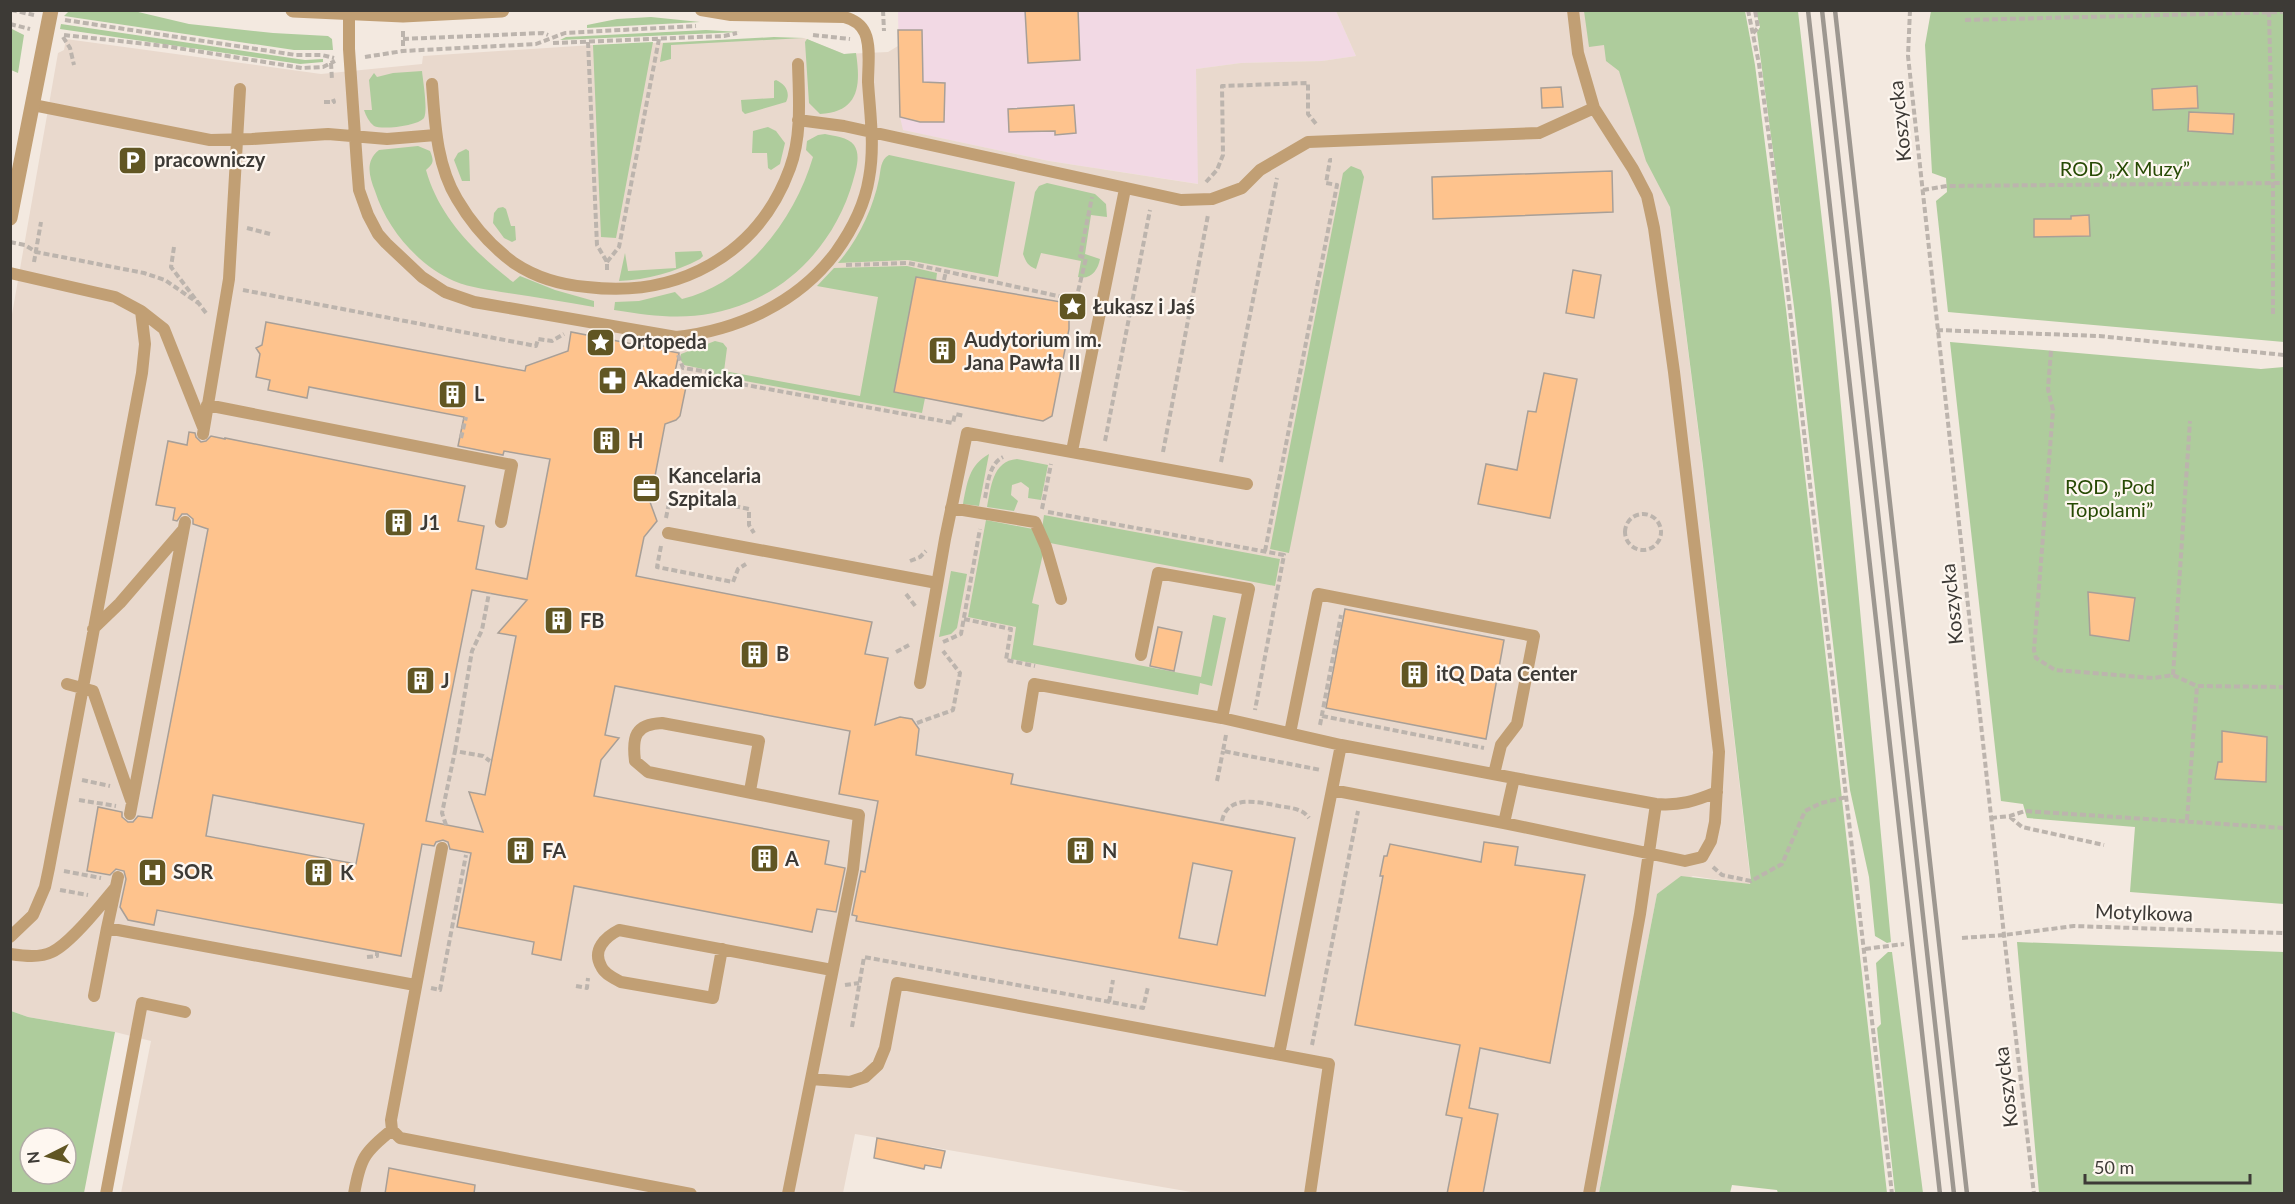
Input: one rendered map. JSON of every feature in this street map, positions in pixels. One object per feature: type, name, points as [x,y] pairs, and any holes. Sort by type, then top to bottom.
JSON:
[{"type":"street","points":[[293,10],[403,15],[502,10]]},
{"type":"street","points":[[10,218],[14,181],[56,15]]},
{"type":"lane","points":[[349,12],[349,49],[359,190],[378,234],[398,257],[445,292],[474,302],[676,337],[701,334],[722,328],[763,313],[786,301],[824,267],[837,250],[858,214],[869,177],[872,134],[866,38],[864,31],[855,22],[844,17],[754,16],[701,10]]},
{"type":"lane","points":[[1332,790],[1685,861],[1701,857],[1711,841],[1715,822],[1719,752],[1654,228],[1647,196],[1633,169],[1594,108],[1578,53],[1573,10]]},
{"type":"lane","points":[[432,84],[436,135],[443,166],[456,198],[487,238],[514,262],[538,276],[576,286],[606,290],[653,287],[691,275],[708,267],[742,241],[765,216],[790,168],[798,120],[798,64]]},
{"type":"lane","points":[[10,273],[115,297],[141,311],[164,329],[204,435],[229,279],[240,89]]},
{"type":"lane","points":[[33,105],[210,140],[328,134],[387,139],[436,135]]},
{"type":"lane","points":[[798,120],[844,126],[872,134],[1181,200],[1212,199],[1242,188],[1260,170],[1308,142],[1539,133],[1594,108]]},
{"type":"lane","points":[[1072,451],[1125,189]]},
{"type":"lane","points":[[10,937],[33,915],[45,887],[142,373],[145,344],[141,311]]},
{"type":"lane","points":[[207,405],[512,465],[501,522]]},
{"type":"lane","points":[[920,683],[945,539],[967,433],[1247,484]]},
{"type":"lane","points":[[951,508],[1035,522],[1046,547],[1061,599]]},
{"type":"lane","points":[[67,684],[93,691],[128,789],[133,814],[187,523],[120,603],[93,629]]},
{"type":"lane","points":[[665,531],[937,583]]},
{"type":"lane","points":[[1141,655],[1158,573],[1249,589],[1226,719]]},
{"type":"lane","points":[[1290,733],[1318,594],[1534,636],[1517,724],[1501,745],[1494,774]]},
{"type":"lane","points":[[1027,726],[1034,684],[1226,719],[1341,745],[1656,804],[1675,806],[1717,792]]},
{"type":"lane","points":[[750,791],[759,741],[662,723],[648,723],[638,731],[633,746],[635,761],[648,772],[859,815],[854,869],[788,1194]]},
{"type":"lane","points":[[1279,1054],[1341,745]]},
{"type":"lane","points":[[1504,823],[1514,778]]},
{"type":"lane","points":[[1589,1194],[1650,854],[1656,804]]},
{"type":"lane","points":[[442,848],[391,1120],[392,1131],[400,1138],[691,1194]]},
{"type":"lane","points":[[10,954],[24,956],[51,952],[65,943],[106,898],[120,877],[107,928],[94,996]]},
{"type":"lane","points":[[107,928],[415,985]]},
{"type":"lane","points":[[722,950],[713,998],[621,982],[600,966],[598,952],[608,935],[619,930],[832,970]]},
{"type":"lane","points":[[811,1079],[850,1082],[865,1077],[879,1065],[885,1048],[897,983],[1329,1064],[1310,1194]]},
{"type":"lane","points":[[106,1194],[142,1003],[185,1012]]},
{"type":"lane","points":[[354,1194],[359,1166],[368,1150],[392,1131]]},
{"type":"path","points":[[11,10],[35,15]]},
{"type":"path","points":[[883,10],[884,32]]},
{"type":"path","points":[[1748,10],[1775,181],[1892,1194]]},
{"type":"path","points":[[1753,33],[1758,28],[1755,10]]},
{"type":"path","name":"Koszycka","points":[[1910,10],[1908,56],[1922,190],[2034,1194]]},
{"type":"path","points":[[2269,11],[2273,314]]},
{"type":"path","points":[[1965,20],[2284,12]]},
{"type":"path","points":[[56,15],[296,55],[322,55],[338,59],[323,67],[302,68],[165,46],[59,34],[70,48],[74,65]]},
{"type":"path","points":[[10,24],[34,30]]},
{"type":"path","points":[[363,57],[403,51],[536,44],[565,33],[700,26]]},
{"type":"path","points":[[553,43],[724,36],[741,33],[733,30]]},
{"type":"path","points":[[403,33],[403,51]]},
{"type":"path","points":[[403,39],[543,33],[548,35]]},
{"type":"path","points":[[607,262],[619,247],[659,39]]},
{"type":"path","points":[[588,42],[587,73],[592,132],[592,191],[597,245],[607,262],[606,290]]},
{"type":"path","points":[[331,63],[332,82]]},
{"type":"path","points":[[1160,468],[1212,199],[1205,183],[1217,170],[1223,155],[1222,86],[1308,83],[1308,114],[1316,125],[1329,127],[1330,160],[1326,183],[1337,184],[1265,551]]},
{"type":"path","points":[[324,102],[334,102],[333,92]]},
{"type":"path","points":[[586,132],[592,132]]},
{"type":"path","points":[[1220,468],[1282,157]]},
{"type":"path","points":[[1330,160],[1340,159]]},
{"type":"path","points":[[1922,190],[1947,186],[2284,183]]},
{"type":"path","points":[[1102,456],[1153,195]]},
{"type":"path","points":[[243,237],[244,219]]},
{"type":"path","points":[[36,252],[41,222]]},
{"type":"path","points":[[244,227],[270,234]]},
{"type":"path","points":[[10,242],[25,245],[36,252],[144,273],[165,280],[201,305]]},
{"type":"path","points":[[591,246],[597,245]]},
{"type":"path","points":[[174,247],[171,267],[201,305],[212,324],[222,326]]},
{"type":"path","points":[[824,267],[908,263],[1076,300],[1083,306],[1084,313]]},
{"type":"path","points":[[944,279],[946,271]]},
{"type":"path","points":[[240,289],[536,346],[538,339],[552,341],[565,334],[571,334]]},
{"type":"path","points":[[1937,330],[2099,336],[2284,355]]},
{"type":"path","points":[[2051,351],[2048,389],[2053,410],[2034,650],[2036,658],[2055,670],[2154,678],[2172,675],[2197,686],[2284,687]]},
{"type":"path","points":[[678,355],[683,368],[709,372],[708,378],[953,423],[955,414],[966,416]]},
{"type":"path","points":[[461,442],[466,417]]},
{"type":"path","points":[[2172,675],[2190,421]]},
{"type":"path","points":[[917,723],[953,710],[960,673],[941,648],[941,642],[961,634],[990,472],[997,460],[1011,454]]},
{"type":"path","points":[[1042,459],[1052,461],[1042,510],[1284,555],[1252,725]]},
{"type":"path","points":[[752,561],[738,569],[732,582],[657,567],[671,493],[749,509],[749,525],[753,532],[763,538]]},
{"type":"path","points":[[1643,514],[1652,516],[1658,522],[1661,530],[1657,545],[1643,550],[1629,544],[1626,537],[1629,522],[1643,514]]},
{"type":"path","points":[[908,562],[920,557],[927,550],[933,537],[945,539]]},
{"type":"path","points":[[902,590],[915,604],[917,613]]},
{"type":"path","points":[[446,825],[442,813],[472,651],[482,630],[489,593]]},
{"type":"path","points":[[1344,600],[1321,719],[1500,751]]},
{"type":"path","points":[[964,619],[1011,629],[1006,660],[1040,667]]},
{"type":"path","points":[[896,652],[907,647],[913,639]]},
{"type":"path","points":[[2187,820],[2197,686]]},
{"type":"path","points":[[1217,781],[1226,719]]},
{"type":"path","points":[[455,751],[483,756],[490,761]]},
{"type":"path","points":[[1223,751],[1335,773]]},
{"type":"path","points":[[65,777],[128,789]]},
{"type":"path","points":[[1309,1060],[1361,795]]},
{"type":"path","points":[[1701,857],[1722,875],[1751,881],[1782,864],[1805,811],[1821,803],[1847,797]]},
{"type":"path","points":[[78,800],[118,806]]},
{"type":"path","points":[[1222,821],[1228,809],[1244,801],[1258,801],[1300,810],[1311,822]]},
{"type":"path","points":[[1991,818],[2010,816],[2025,811],[2284,828]]},
{"type":"path","points":[[2010,816],[2022,827],[2104,845]]},
{"type":"path","points":[[415,985],[440,990],[466,855]]},
{"type":"path","points":[[65,871],[104,878]]},
{"type":"path","points":[[45,887],[106,898]]},
{"type":"path","name":"Motylkowa","points":[[1962,938],[2074,926],[2284,933]]},
{"type":"path","points":[[1865,949],[1904,945]]},
{"type":"path","points":[[1109,1002],[1113,980]]},
{"type":"shaded area","points":[[898,11],[1336,11],[1356,56],[1322,61],[1241,63],[1196,69],[1199,184],[1049,161],[902,130]]},
{"type":"shaded area","points":[[1336,11],[1649,11],[1670,208],[1704,476],[1751,885],[1693,876],[1657,894],[1599,1193],[1197,1193],[855,1134],[843,1193],[121,1193],[151,1041],[115,1032],[28,1017],[11,1011],[11,320],[58,53],[64,50],[66,39],[321,74],[422,64],[423,56],[593,45],[804,38],[844,54],[888,52],[898,46],[900,117],[903,130],[1049,161],[1198,184],[1196,69],[1241,63],[1322,61],[1356,56]]},
{"type":"green space","points":[[69,11],[134,11],[189,24],[328,36],[332,39],[333,50],[294,50],[64,16]]},
{"type":"green space","points":[[1584,11],[1745,11],[1755,65],[1786,309],[1887,1193],[1778,1193],[1777,1190],[1732,1185],[1730,1193],[1599,1193],[1657,894],[1681,876],[1750,884],[1751,881],[1703,466],[1670,207],[1646,161],[1619,71],[1606,61],[1604,45],[1589,47]]},
{"type":"green space","points":[[1756,11],[1798,11],[1831,299],[1891,942],[1887,943],[1875,936],[1869,877],[1850,790],[1794,307],[1757,32],[1760,27]]},
{"type":"green space","name":"ROD „X Muzy”","points":[[1931,11],[2284,11],[2284,342],[1948,312],[1936,201],[1947,192],[1946,178],[1932,173],[1925,45]]},
{"type":"green space","points":[[651,17],[700,22],[587,28],[587,25],[617,19]]},
{"type":"green space","points":[[61,24],[305,60],[323,59],[323,62],[300,64],[60,29]]},
{"type":"green space","points":[[10,28],[24,35],[18,73],[11,70]]},
{"type":"green space","points":[[706,30],[740,32],[560,40],[566,37]]},
{"type":"green space","points":[[774,37],[804,38],[671,45],[671,59],[660,62],[663,43]]},
{"type":"green space","points":[[807,39],[844,54],[856,53],[857,86],[850,103],[843,108],[820,114],[809,103],[805,42]]},
{"type":"green space","points":[[653,42],[616,238],[601,237],[593,45]]},
{"type":"green space","points":[[422,71],[424,118],[400,127],[374,126],[364,110],[372,110],[369,80],[374,73],[377,77],[393,73]]},
{"type":"green space","points":[[776,80],[786,89],[788,95],[786,102],[745,114],[742,111],[741,100],[774,98],[774,81]]},
{"type":"green space","points":[[768,127],[776,131],[785,143],[780,164],[771,170],[768,168],[767,153],[752,153],[753,131]]},
{"type":"green space","points":[[825,134],[851,142],[858,158],[854,177],[838,219],[815,253],[801,268],[768,293],[715,313],[682,317],[614,310],[615,302],[639,301],[675,292],[682,299],[706,291],[728,279],[748,263],[766,245],[794,203],[813,157],[806,150],[807,141]]},
{"type":"green space","points":[[418,146],[430,151],[433,162],[426,170],[440,203],[460,233],[485,259],[513,282],[520,276],[555,290],[594,301],[594,307],[467,285],[441,274],[416,256],[396,232],[380,205],[370,174],[370,164],[379,150]]},
{"type":"green space","points":[[466,149],[469,151],[470,181],[462,181],[454,160],[458,153]]},
{"type":"green space","points":[[889,155],[1015,182],[998,277],[908,260],[838,263],[864,224],[873,202],[882,162]]},
{"type":"green space","points":[[1351,166],[1361,170],[1364,177],[1289,553],[1270,549],[1343,173]]},
{"type":"green space","points":[[1047,183],[1095,194],[1106,204],[1107,217],[1091,215],[1085,254],[1100,259],[1098,267],[1090,276],[1078,277],[1081,261],[1041,253],[1036,269],[1025,259],[1023,254],[1035,192],[1039,186]]},
{"type":"green space","points":[[498,208],[506,209],[511,226],[515,226],[516,240],[512,242],[504,238],[493,223],[494,213]]},
{"type":"green space","points":[[701,251],[703,256],[700,259],[681,268],[650,277],[619,281],[625,253],[628,271],[676,268],[675,252]]},
{"type":"green space","points":[[907,266],[937,273],[936,281],[916,278],[894,391],[925,398],[922,413],[712,375],[712,371],[684,365],[680,359],[681,354],[715,341],[723,343],[727,348],[724,371],[860,396],[878,297],[817,286],[834,268]]},
{"type":"green space","name":"ROD „Pod Topolami”","points":[[1950,342],[2261,369],[2284,367],[2284,904],[2130,892],[2135,827],[2027,818],[2023,804],[2001,801]]},
{"type":"green space","points":[[989,454],[979,506],[963,504],[973,469],[982,458]]},
{"type":"green space","points":[[1017,459],[1048,465],[1041,500],[1028,498],[1029,488],[1021,482],[1012,485],[1011,495],[1018,501],[1014,511],[987,507],[994,477],[998,470],[1002,465]]},
{"type":"green space","points":[[1044,515],[1280,559],[1275,586],[1050,543],[1042,529]]},
{"type":"green space","points":[[986,520],[1033,529],[1044,549],[1032,603],[1039,605],[1033,645],[1201,677],[1213,615],[1226,618],[1212,686],[1200,683],[1198,695],[1011,659],[1016,627],[968,617]]},
{"type":"green space","points":[[951,571],[967,574],[957,628],[951,634],[939,637]]},
{"type":"green space","points":[[2017,942],[2284,952],[2284,1193],[2039,1193]]},
{"type":"green space","points":[[1888,952],[1892,952],[1923,1193],[1895,1193],[1877,1028],[1881,1024],[1876,963]]},
{"type":"green space","points":[[11,1011],[28,1017],[115,1032],[84,1193],[11,1193]]},
{"type":"building","points":[[1025,10],[1078,10],[1080,60],[1028,63]]},
{"type":"building","points":[[898,30],[922,30],[923,82],[945,83],[944,122],[920,122],[900,117]]},
{"type":"building","points":[[2197,86],[2198,108],[2153,110],[2152,89]]},
{"type":"building","points":[[1561,87],[1563,107],[1542,108],[1541,88]]},
{"type":"building","points":[[1074,105],[1076,133],[1055,135],[1055,131],[1009,132],[1008,109]]},
{"type":"building","points":[[2189,112],[2234,114],[2233,134],[2188,131]]},
{"type":"building","points":[[1612,171],[1613,212],[1433,219],[1432,177]]},
{"type":"building","points":[[2089,215],[2090,236],[2034,237],[2034,219],[2071,219],[2071,216]]},
{"type":"building","points":[[1573,270],[1601,275],[1594,318],[1566,313]]},
{"type":"building","name":"Audytorium im. Jana Pawła II","points":[[916,277],[1067,303],[1065,311],[1069,316],[1069,329],[1052,416],[1043,421],[894,392]]},
{"type":"building","points":[[266,322],[525,371],[526,366],[568,351],[571,332],[679,353],[675,372],[687,382],[680,416],[665,424],[650,502],[657,521],[644,537],[636,576],[872,622],[865,654],[888,658],[875,725],[900,717],[912,719],[919,729],[916,755],[1013,774],[1011,784],[1295,838],[1265,996],[856,921],[857,916],[852,915],[861,871],[865,872],[878,801],[839,794],[850,731],[615,686],[605,735],[619,738],[601,760],[594,796],[829,841],[825,864],[845,868],[836,912],[817,909],[812,932],[574,886],[561,960],[532,954],[534,942],[457,927],[471,853],[450,849],[448,842],[443,840],[436,842],[434,846],[422,844],[401,956],[157,910],[154,925],[128,920],[120,907],[126,879],[124,871],[116,869],[110,875],[87,871],[98,807],[122,812],[122,817],[128,822],[133,822],[138,816],[152,818],[208,529],[193,524],[193,519],[187,514],[182,514],[177,521],[173,520],[175,508],[156,505],[168,441],[187,445],[189,432],[195,433],[201,442],[211,436],[225,438],[465,486],[458,521],[484,526],[476,569],[527,579],[550,459],[504,451],[503,455],[458,446],[464,417],[309,387],[307,398],[268,390],[270,380],[256,377],[260,354],[256,348],[262,345]],"holes":[[[472,590],[527,600],[498,633],[516,636],[485,795],[469,792],[483,832],[426,821]],[[213,795],[364,824],[356,864],[206,836]],[[1193,863],[1232,871],[1217,945],[1179,938]]]},
{"type":"building","points":[[1544,373],[1577,379],[1550,518],[1478,504],[1486,464],[1517,470],[1528,411],[1536,412]]},
{"type":"building","points":[[2088,592],[2135,598],[2129,641],[2090,635]]},
{"type":"building","name":"itQ Data Center","points":[[1345,609],[1504,640],[1486,739],[1326,708]]},
{"type":"building","points":[[1158,627],[1182,632],[1174,671],[1150,666]]},
{"type":"building","points":[[2222,731],[2267,737],[2266,782],[2215,779],[2218,762],[2222,762]]},
{"type":"building","points":[[1484,842],[1518,847],[1515,865],[1585,875],[1550,1063],[1480,1048],[1469,1108],[1498,1114],[1483,1194],[1447,1194],[1462,1118],[1446,1115],[1460,1045],[1355,1025],[1383,876],[1380,876],[1384,856],[1387,856],[1390,844],[1481,862]]},
{"type":"building","points":[[877,1138],[945,1151],[941,1168],[925,1165],[924,1169],[874,1158]]},
{"type":"building","points":[[389,1168],[475,1185],[474,1194],[385,1194]]},
{"type":"railway","points":[[1808,10],[1940,1194]]},
{"type":"railway","points":[[1822,10],[1954,1194]]},
{"type":"railway","points":[[1835,10],[1967,1194]]},
{"type":"place","name":"pracowniczy","points":[[133,160]]},
{"type":"place","name":"Łukasz i Jaś","points":[[1072,307]]},
{"type":"place","name":"Ortopeda","points":[[600,342]]},
{"type":"place","name":"Audytorium im. Jana Pawła II","points":[[943,351]]},
{"type":"place","name":"Akademicka","points":[[613,380]]},
{"type":"place","name":"L","points":[[453,394]]},
{"type":"place","name":"H","points":[[607,441]]},
{"type":"place","name":"Kancelaria Szpitala","points":[[647,488]]},
{"type":"place","name":"J1","points":[[399,523]]},
{"type":"place","name":"FB","points":[[559,621]]},
{"type":"place","name":"B","points":[[755,654]]},
{"type":"place","name":"itQ Data Center","points":[[1415,674]]},
{"type":"place","name":"J","points":[[420,681]]},
{"type":"place","name":"FA","points":[[521,851]]},
{"type":"place","name":"N","points":[[1081,851]]},
{"type":"place","name":"A","points":[[764,859]]},
{"type":"place","name":"SOR","points":[[152,872]]},
{"type":"place","name":"K","points":[[319,873]]}]
